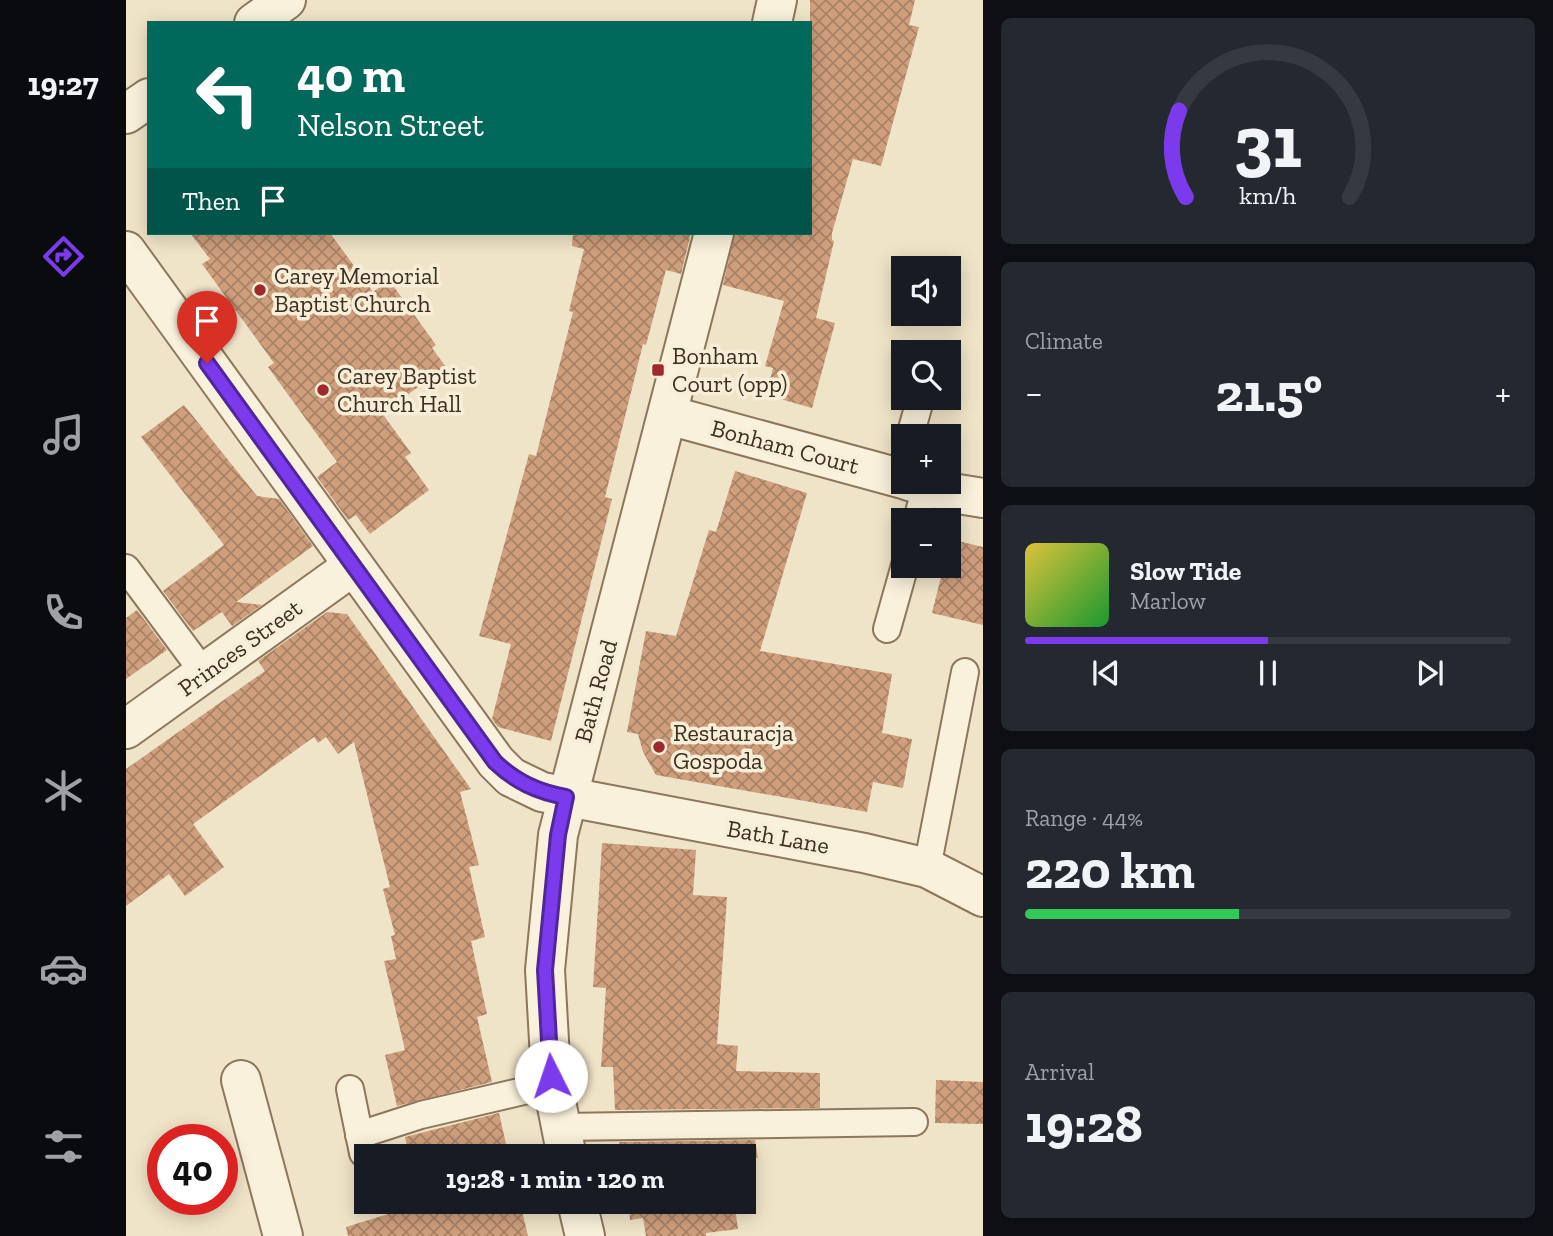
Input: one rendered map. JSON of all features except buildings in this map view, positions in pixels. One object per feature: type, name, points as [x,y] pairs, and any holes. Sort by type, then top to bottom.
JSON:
[{"type":"street","points":[[257,21],[286,0]]},
{"type":"street","points":[[772,21],[777,0]]},
{"type":"street","points":[[126,114],[147,99]]},
{"type":"street","name":"Bath Road","points":[[564,1142],[553,1084],[545,970],[558,835],[713,235]]},
{"type":"street","name":"Bath Lane","points":[[126,251],[495,762],[511,777],[542,792],[864,853],[927,868],[982,897]]},
{"type":"street","name":"Bonham Court","points":[[668,415],[891,479]]},
{"type":"street","name":"Bonham Court","points":[[961,494],[982,498]]},
{"type":"street","name":"Princes Street","points":[[126,729],[353,566]]},
{"type":"street","points":[[241,1080],[283,1236]]},
{"type":"street","points":[[580,1214],[585,1236]]},
{"type":"lane","points":[[126,568],[204,673]]},
{"type":"lane","points":[[887,629],[901,578]]},
{"type":"lane","points":[[927,868],[965,672]]},
{"type":"lane","points":[[350,1089],[361,1144],[421,1115],[553,1084]]},
{"type":"lane","points":[[564,1142],[914,1122]]},
{"type":"place","name":"Carey Memorial Baptist Church","points":[[260,290]]},
{"type":"place","name":"Bonham Court (opp)","points":[[658,370]]},
{"type":"place","name":"Carey Baptist Church Hall","points":[[323,390]]},
{"type":"place","name":"Restauracja Gospoda","points":[[659,747]]},
{"type":"route","points":[[207,363],[495,762],[511,777],[542,792],[566,797],[558,835],[545,970],[551,1076]]}]
